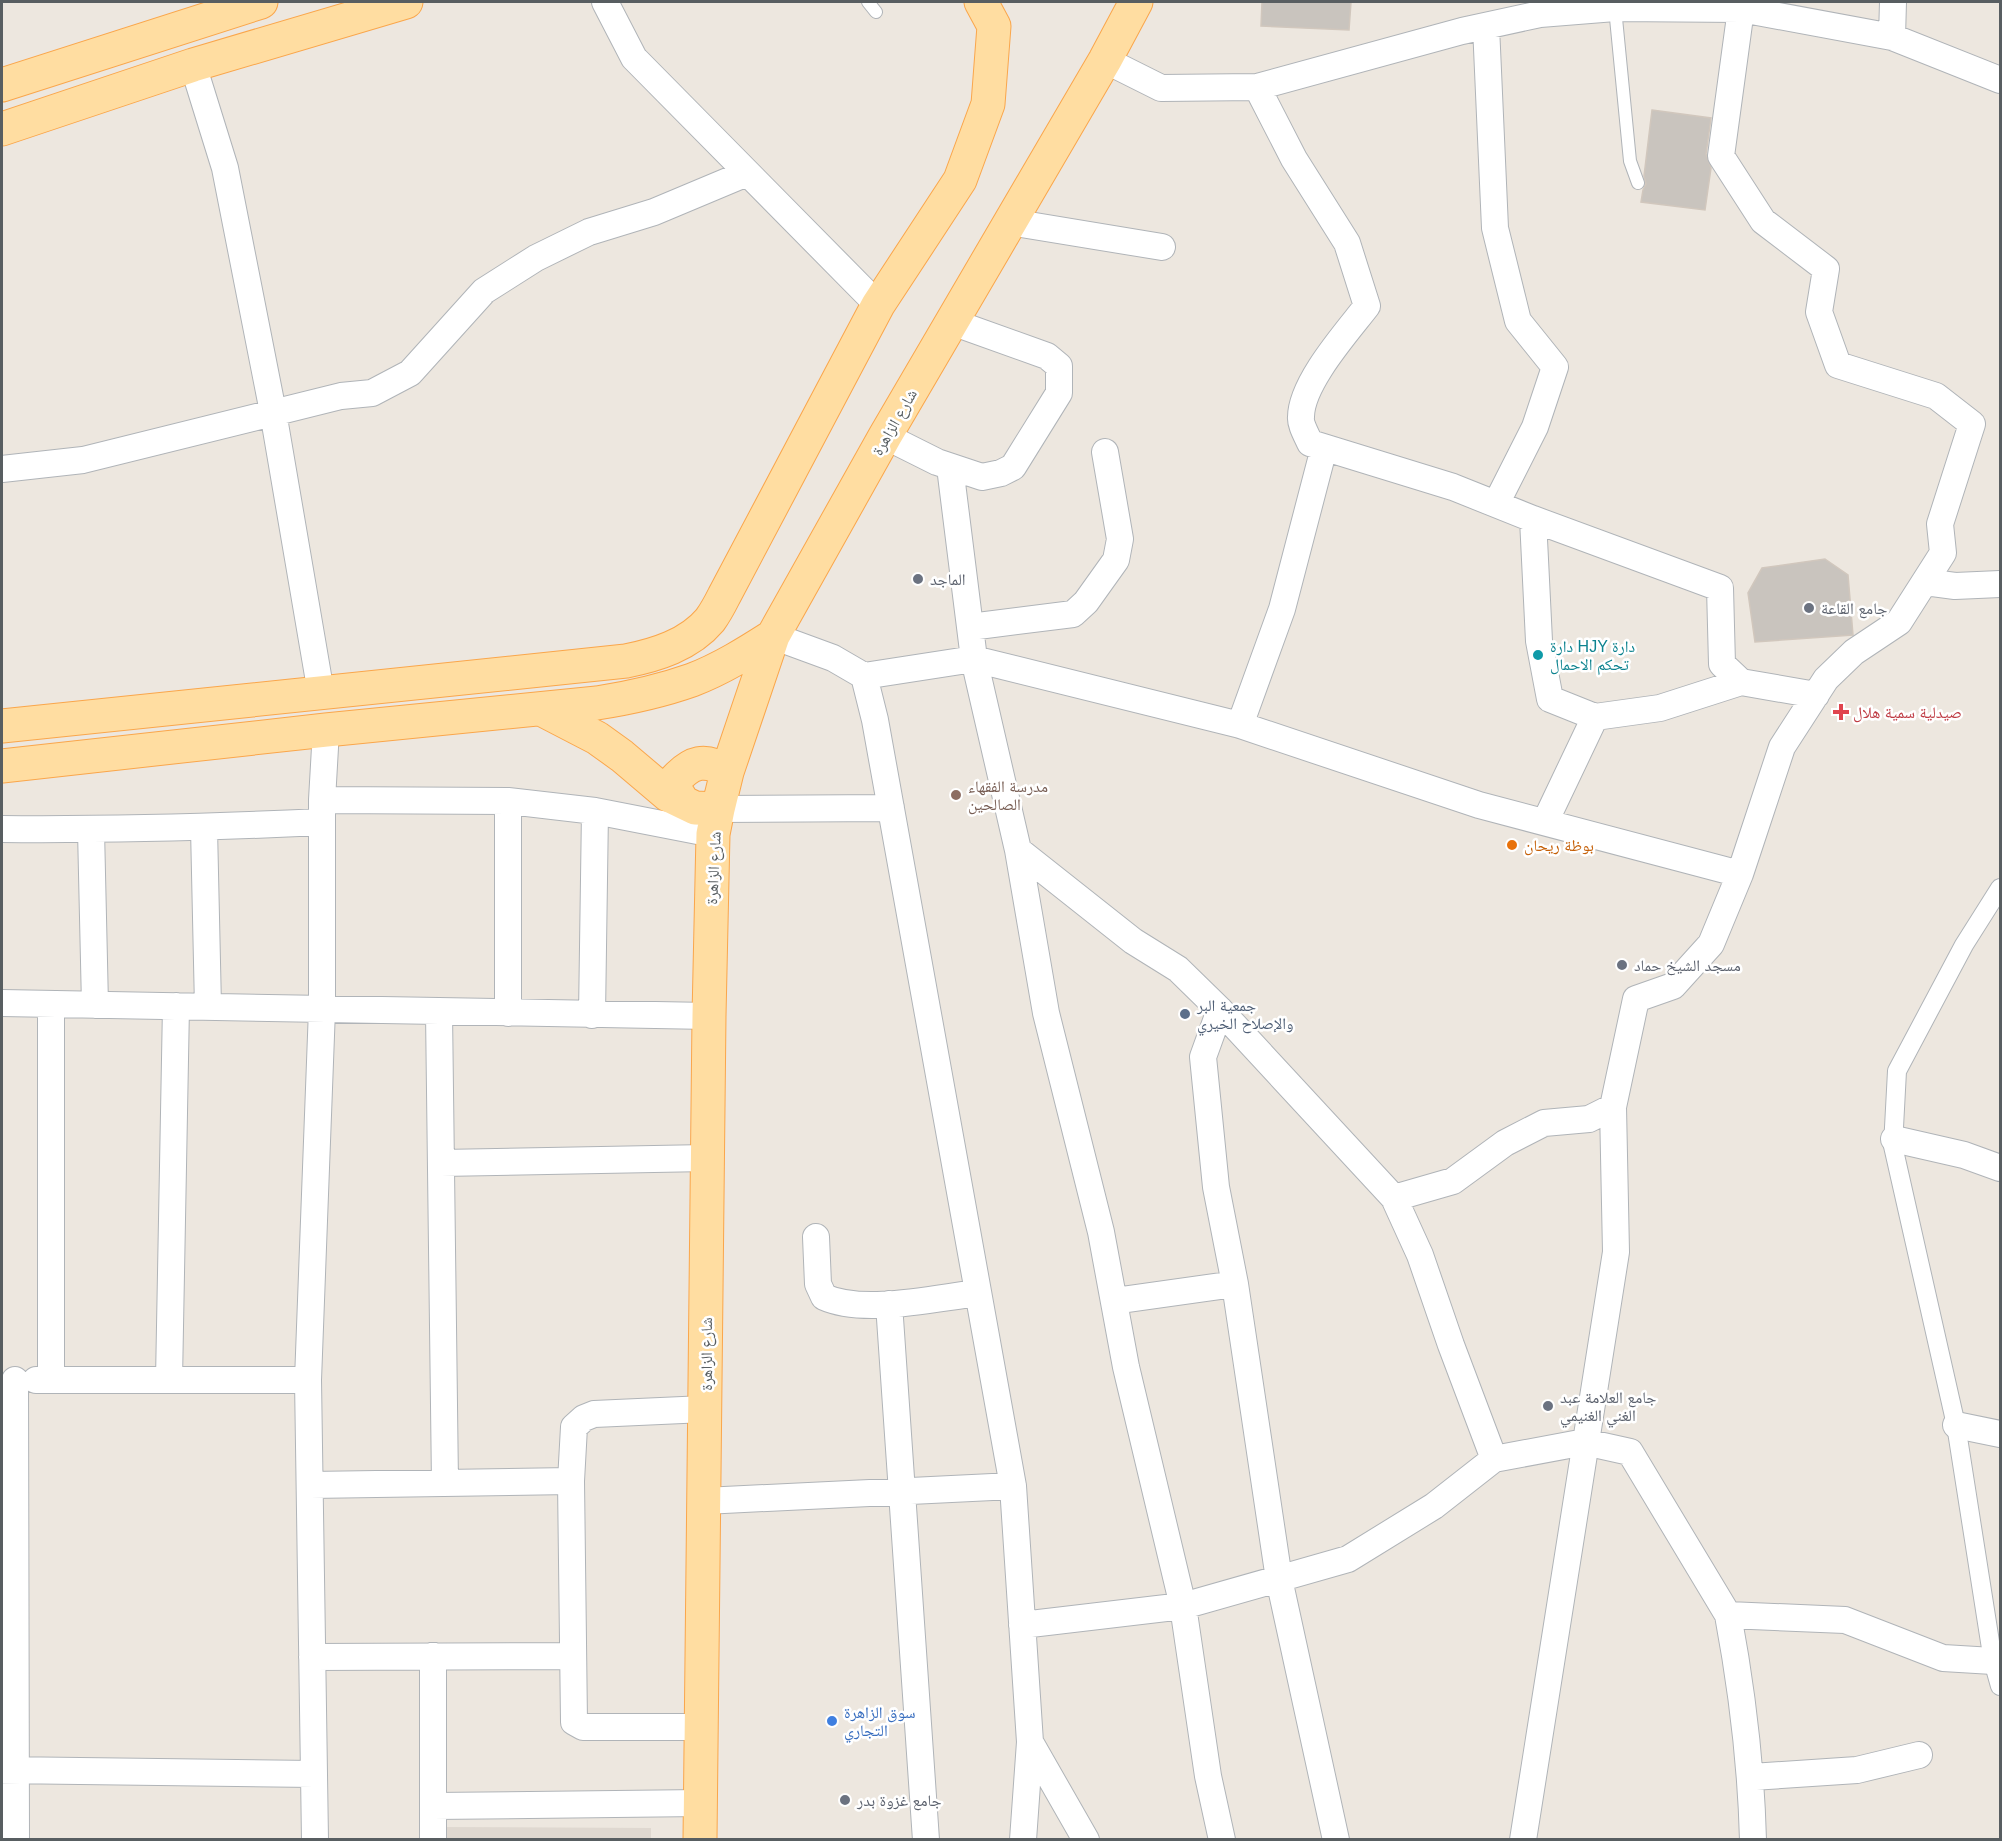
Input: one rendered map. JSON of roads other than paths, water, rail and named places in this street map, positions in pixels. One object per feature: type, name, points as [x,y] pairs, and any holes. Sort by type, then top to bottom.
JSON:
[{"type":"main road","points":[[2,129],[193,65],[406,2]]},
{"type":"main road","points":[[2,726],[626,661],[665,650],[698,632],[710,619],[724,596],[878,305],[960,180],[988,104],[994,26],[981,2]]},
{"type":"main road","name":"شارع الزاهرة","points":[[700,1839],[709,1016],[716,822],[727,772],[773,636],[885,436],[1105,60],[1136,2]]},
{"type":"main road","points":[[2,84],[252,3]]},
{"type":"main road","points":[[2,766],[326,730],[543,710],[624,699],[692,680],[720,667],[773,636]]},
{"type":"main road","points":[[543,710],[597,738],[668,795],[695,808],[716,822]]},
{"type":"main road","points":[[683,802],[676,791],[675,780],[686,768],[694,764],[711,764],[727,772]]},
{"type":"street","points":[[606,2],[634,58],[878,305]]},
{"type":"street","points":[[1892,37],[1893,2]]},
{"type":"street","points":[[1105,60],[1161,88],[1257,87],[1486,26],[1540,8],[1741,9],[1892,37],[2001,80]]},
{"type":"street","points":[[1523,1839],[1616,1252],[1613,1107],[1636,999],[1673,986],[1711,944],[1740,874],[1782,747],[1826,679],[1854,652],[1899,622],[1943,554],[1940,524],[1972,424],[1936,396],[1839,365],[1820,312],[1826,269],[1763,220],[1721,156],[1741,9]]},
{"type":"street","points":[[1486,26],[1496,228],[1518,321],[1555,367],[1535,427],[1496,504]]},
{"type":"street","points":[[193,65],[225,168],[273,412],[321,693]]},
{"type":"street","points":[[1257,87],[1294,159],[1347,243],[1367,306],[1327,358],[1307,392],[1300,418],[1310,443],[1453,487],[1720,588],[1722,664],[1741,682]]},
{"type":"street","points":[[2,469],[82,460],[341,396],[372,393],[410,373],[484,291],[536,258],[589,231],[654,212],[747,173]]},
{"type":"street","points":[[1010,222],[1162,247]]},
{"type":"street","points":[[885,436],[950,467],[982,477],[1001,473],[1013,467],[1059,393],[1059,366],[1047,356],[952,322]]},
{"type":"street","points":[[1240,725],[1282,609],[1324,448]]},
{"type":"street","points":[[970,627],[1074,614],[1086,602],[1116,560],[1120,540],[1105,452]]},
{"type":"street","points":[[950,467],[974,659],[1018,850],[1046,1013],[1101,1232],[1126,1367],[1183,1606],[1208,1776],[1222,1839]]},
{"type":"street","points":[[1533,519],[1539,641],[1550,699],[1595,717],[1660,708],[1741,682],[1816,695]]},
{"type":"street","points":[[1925,582],[1955,586],[2001,584]]},
{"type":"street","points":[[773,636],[832,658],[864,676],[974,659],[1240,725],[1479,805],[1740,874]]},
{"type":"street","points":[[864,676],[875,720],[1013,1486],[1030,1742],[1023,1839]]},
{"type":"street","points":[[1545,822],[1595,717]]},
{"type":"street","points":[[315,1839],[309,1380],[322,1009],[322,811],[326,730]]},
{"type":"street","points":[[2,829],[204,828],[322,811],[508,801],[716,822],[891,808]]},
{"type":"street","points":[[508,801],[508,1013]]},
{"type":"street","points":[[592,1015],[595,811]]},
{"type":"street","points":[[204,828],[207,1007]]},
{"type":"street","points":[[91,830],[95,1005]]},
{"type":"street","points":[[1018,850],[1133,941],[1178,969],[1220,1010],[1394,1198],[1420,1256],[1494,1459]]},
{"type":"street","points":[[2001,888],[1964,945],[1897,1071],[1893,1146],[1956,1425],[1993,1662],[2001,1686]]},
{"type":"street","points":[[2,1003],[709,1016]]},
{"type":"street","points":[[51,1004],[51,1380]]},
{"type":"street","points":[[170,1380],[176,1006]]},
{"type":"street","points":[[1220,1010],[1203,1057],[1216,1187],[1235,1284],[1279,1579],[1336,1839]]},
{"type":"street","points":[[439,1012],[445,1483]]},
{"type":"street","points":[[1394,1198],[1453,1181],[1505,1143],[1544,1123],[1589,1119],[1613,1107]]},
{"type":"street","points":[[1894,1139],[1964,1155],[2001,1168]]},
{"type":"street","points":[[441,1163],[707,1158]]},
{"type":"street","points":[[816,1237],[818,1284],[824,1297],[839,1304],[889,1304],[978,1293]]},
{"type":"street","points":[[1114,1301],[1235,1284]]},
{"type":"street","points":[[889,1304],[926,1839]]},
{"type":"street","points":[[16,1839],[9,1770],[8,1380],[309,1380]]},
{"type":"street","points":[[702,1727],[583,1727],[574,1722],[571,1481],[574,1427],[584,1418],[594,1414],[705,1409]]},
{"type":"street","points":[[1956,1425],[2001,1434]]},
{"type":"street","points":[[1022,1625],[1183,1606],[1347,1559],[1434,1506],[1494,1459],[1586,1442],[1630,1452],[1728,1615],[1737,1663],[1752,1777],[1753,1839]]},
{"type":"street","points":[[310,1485],[571,1481]]},
{"type":"street","points":[[704,1501],[1013,1486]]},
{"type":"street","points":[[1728,1615],[1845,1620],[1943,1658],[1993,1662]]},
{"type":"street","points":[[433,1656],[433,1839]]},
{"type":"street","points":[[312,1657],[573,1656]]},
{"type":"street","points":[[1030,1742],[1086,1839]]},
{"type":"street","points":[[1752,1777],[1857,1770],[1918,1755]]},
{"type":"street","points":[[9,1770],[314,1774]]},
{"type":"street","points":[[433,1806],[701,1803]]},
{"type":"lane","points":[[868,2],[876,12]]},
{"type":"lane","points":[[1615,8],[1629,160],[1638,183]]},
{"type":"place","name":"الماجد","points":[[918,579]]},
{"type":"place","name":"جامع القاعة","points":[[1809,608]]},
{"type":"place","name":"دارة HJY دارة تحكم الاحمال","points":[[1538,655]]},
{"type":"place","name":"صيدلية سمية هلال","points":[[1841,712]]},
{"type":"place","name":"مدرسة الفقهاء الصالحين","points":[[956,795]]},
{"type":"place","name":"بوظة ريحان","points":[[1512,845]]},
{"type":"place","name":"مسجد الشيخ حماد","points":[[1622,965]]},
{"type":"place","name":"جمعية البر والإصلاح الخيري","points":[[1185,1014]]},
{"type":"place","name":"جامع العلامة عبد الغني الغنيمي","points":[[1548,1406]]},
{"type":"place","name":"سوق الزاهرة التجاري","points":[[832,1721]]},
{"type":"place","name":"جامع غزوة بدر","points":[[845,1800]]}]
